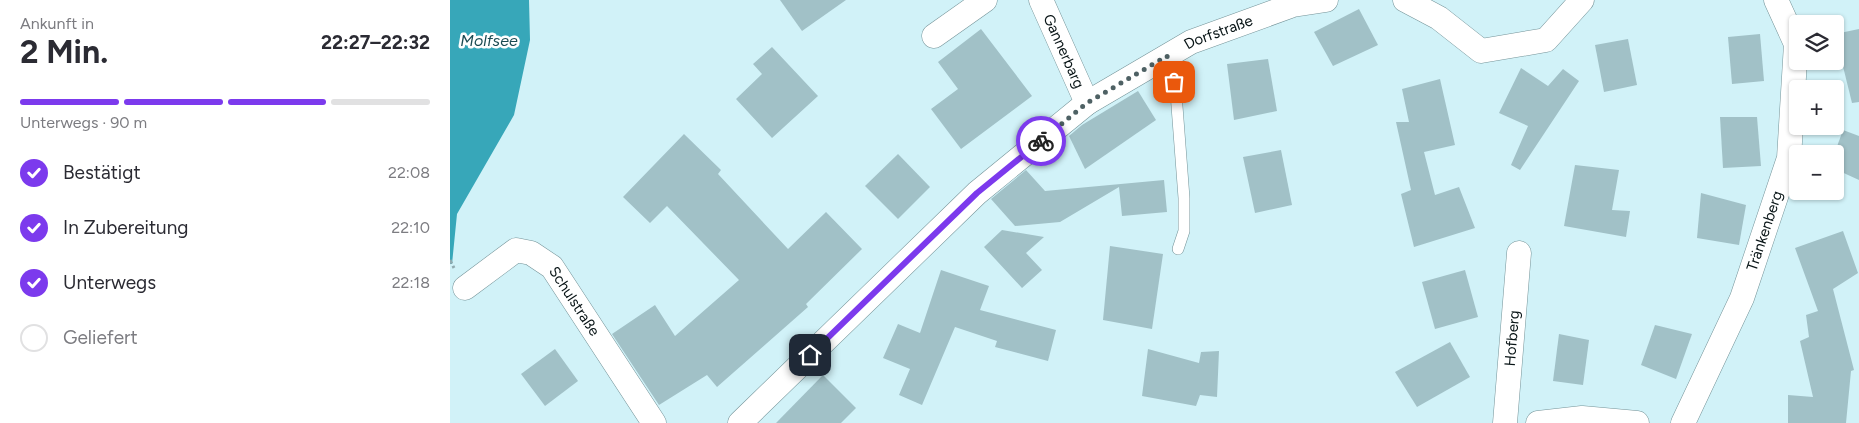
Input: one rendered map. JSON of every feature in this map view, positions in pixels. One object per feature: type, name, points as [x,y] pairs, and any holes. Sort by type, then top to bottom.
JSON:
[{"type":"street","points":[[934,36],[985,0]]},
{"type":"street","name":"Gannerbarg","points":[[1041,0],[1087,103]]},
{"type":"street","name":"Dorfstraße","points":[[740,423],[977,193],[1087,103],[1191,42],[1289,3],[1326,0]]},
{"type":"street","points":[[1406,0],[1439,18],[1481,51],[1546,40],[1582,0]]},
{"type":"street","name":"Tränkenberg","points":[[1683,423],[1742,298],[1788,158],[1796,44],[1776,0]]},
{"type":"street","name":"Schulstraße","points":[[465,288],[516,250],[531,253],[552,267],[654,423]]},
{"type":"street","name":"Hofberg","points":[[1504,423],[1519,253]]},
{"type":"street","points":[[1538,423],[1582,418],[1637,423]]},
{"type":"lane","points":[[1167,56],[1176,93],[1184,198],[1184,231],[1178,249]]},
{"type":"path","points":[[450,260],[452,264]]},
{"type":"water","name":"Molfsee","points":[[450,0],[529,0],[530,40],[514,115],[457,214],[452,264],[450,264]]},
{"type":"building","points":[[780,0],[846,0],[802,31]]},
{"type":"building","points":[[1359,9],[1378,45],[1333,66],[1314,32]]},
{"type":"building","points":[[981,29],[1032,96],[961,149],[931,109],[958,89],[938,62]]},
{"type":"building","points":[[1859,29],[1859,102],[1852,103],[1844,70],[1844,32]]},
{"type":"building","points":[[1760,34],[1764,81],[1732,84],[1728,37]]},
{"type":"building","points":[[1628,39],[1637,85],[1604,92],[1595,45]]},
{"type":"building","points":[[772,47],[818,96],[772,138],[736,99],[762,74],[753,64]]},
{"type":"building","points":[[1268,59],[1277,111],[1234,120],[1227,64]]},
{"type":"building","points":[[1521,68],[1548,86],[1563,69],[1579,81],[1520,170],[1511,165],[1528,126],[1499,113]]},
{"type":"building","points":[[1440,79],[1455,145],[1424,152],[1435,195],[1459,187],[1475,228],[1414,247],[1401,194],[1411,190],[1396,122],[1409,122],[1402,89]]},
{"type":"building","points":[[1138,91],[1156,120],[1085,169],[1069,136],[1082,125]]},
{"type":"building","points":[[1720,117],[1757,117],[1761,166],[1723,168]]},
{"type":"building","points":[[1844,130],[1859,136],[1859,180],[1844,173],[1844,145],[1838,145],[1841,135],[1844,135]]},
{"type":"building","points":[[684,134],[721,170],[718,174],[788,249],[826,212],[862,249],[806,304],[808,307],[717,387],[707,375],[659,405],[612,334],[655,305],[675,336],[739,280],[667,206],[650,223],[623,197]]},
{"type":"building","points":[[1281,150],[1292,205],[1255,213],[1243,157]]},
{"type":"building","points":[[898,154],[930,187],[898,219],[865,186]]},
{"type":"building","points":[[1575,165],[1619,170],[1612,210],[1630,211],[1626,237],[1564,226]]},
{"type":"building","points":[[1026,170],[1045,191],[1164,180],[1167,212],[1122,216],[1119,187],[1060,222],[1015,226],[991,199]]},
{"type":"building","points":[[1701,193],[1746,205],[1739,245],[1697,238]]},
{"type":"building","points":[[1002,230],[1044,237],[1026,253],[1042,270],[1022,288],[984,247]]},
{"type":"building","points":[[1843,231],[1858,273],[1833,289],[1854,370],[1851,371],[1846,423],[1788,423],[1788,395],[1813,397],[1800,341],[1809,337],[1806,315],[1818,311],[1795,248]]},
{"type":"building","points":[[1110,246],[1163,254],[1152,329],[1103,320]]},
{"type":"building","points":[[941,270],[989,286],[980,310],[1056,330],[1048,361],[995,347],[997,341],[955,327],[922,405],[899,395],[910,369],[883,358],[898,324],[920,333]]},
{"type":"building","points":[[1465,270],[1478,317],[1435,329],[1422,282]]},
{"type":"building","points":[[1655,325],[1692,334],[1676,379],[1641,365]]},
{"type":"building","points":[[1559,334],[1589,340],[1583,385],[1553,381]]},
{"type":"building","points":[[1450,342],[1470,377],[1417,407],[1395,372]]},
{"type":"building","points":[[555,349],[578,381],[545,406],[521,374]]},
{"type":"building","points":[[1148,349],[1199,363],[1201,352],[1219,351],[1217,397],[1200,395],[1196,406],[1142,396]]},
{"type":"building","points":[[823,375],[856,408],[841,423],[776,423]]},
{"type":"way so far","points":[[1041,141],[1087,103],[1167,56],[1174,82]]},
{"type":"route","points":[[810,355],[977,193],[1041,141]]}]
